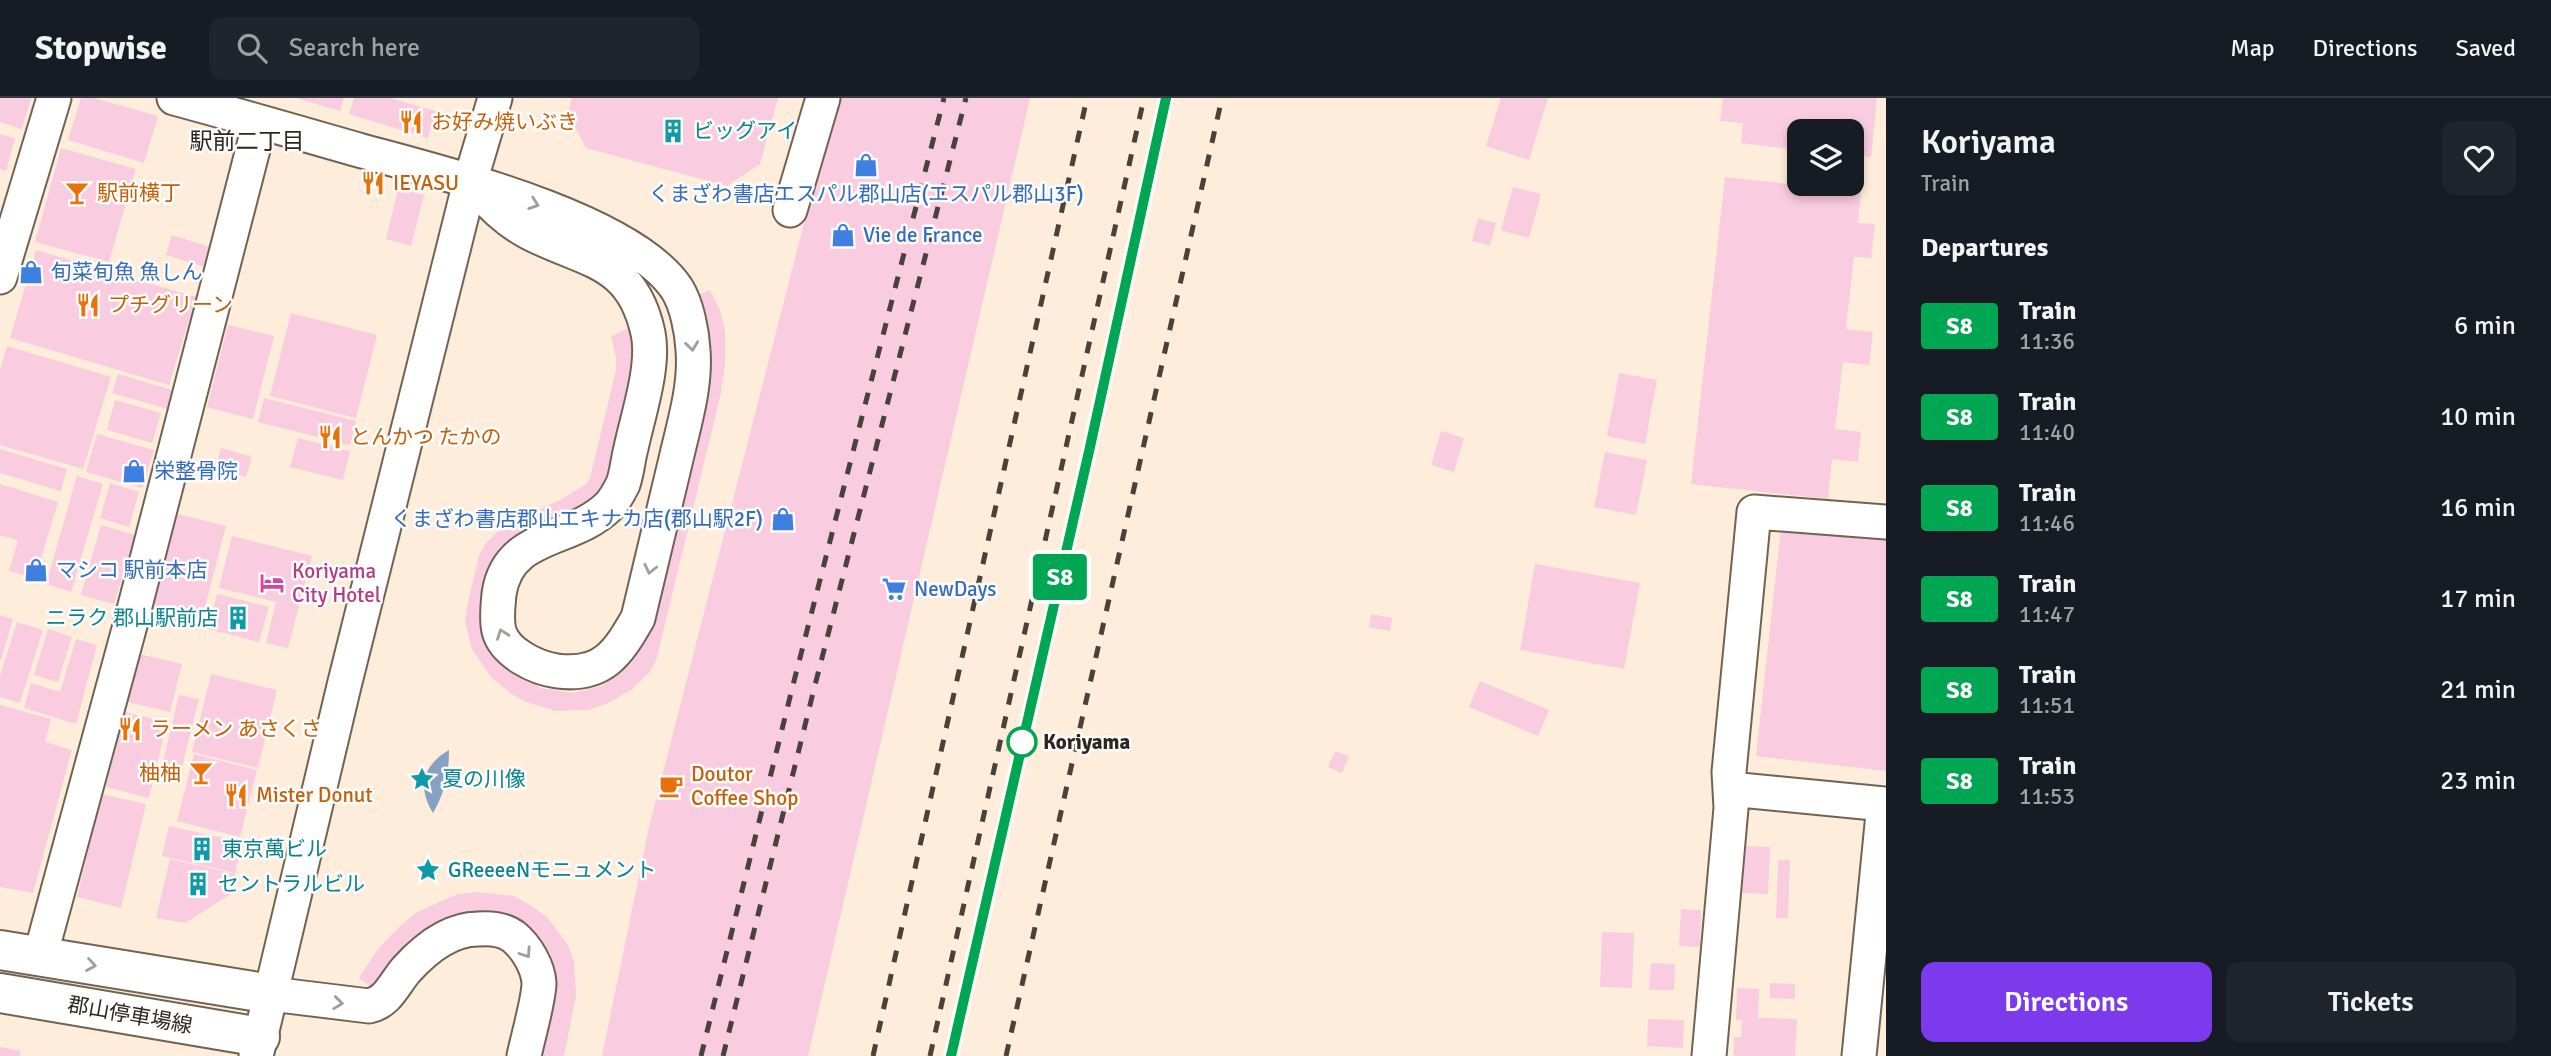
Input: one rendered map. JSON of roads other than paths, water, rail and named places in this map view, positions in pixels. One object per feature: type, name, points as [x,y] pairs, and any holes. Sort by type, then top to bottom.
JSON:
[{"type":"main road","points":[[0,950],[271,994]]},
{"type":"main road","name":"郡山停車場線","points":[[0,993],[263,1050]]},
{"type":"street","points":[[0,277],[54,98]]},
{"type":"street","points":[[174,98],[470,182],[600,229],[636,252],[677,289],[688,319],[693,347],[694,370],[688,408],[638,618],[622,646],[610,659],[595,669],[555,671],[534,664],[510,649],[503,641],[497,618],[501,581],[510,564],[528,547],[576,528],[609,506],[622,485],[650,359],[648,335],[635,298],[614,271],[594,259],[529,233],[498,212],[470,182]]},
{"type":"street","points":[[263,1050],[271,994],[344,686],[470,182],[495,98]]},
{"type":"street","points":[[790,210],[823,98]]},
{"type":"street","points":[[40,957],[129,629],[260,122]]},
{"type":"street","points":[[1709,1056],[1731,808],[1729,772],[1754,512],[1886,522]]},
{"type":"street","points":[[1730,789],[1884,804],[1881,912],[1859,1056]]},
{"type":"street","points":[[271,994],[369,1006],[378,1004],[405,970],[444,938],[468,929],[502,930],[513,936],[528,952],[539,982],[524,1056]]},
{"type":"water","points":[[449,750],[446,783],[433,813],[425,794],[425,777],[433,763]]},
{"type":"railway","points":[[701,1056],[944,98]]},
{"type":"railway","points":[[723,1056],[966,98]]},
{"type":"railway","points":[[873,1056],[1087,98]]},
{"type":"railway","points":[[930,1056],[1144,98]]},
{"type":"railway","points":[[951,1056],[1096,420],[1166,98]]},
{"type":"railway","points":[[1006,1056],[1222,98]]},
{"type":"train","name":"S8","points":[[951,1056],[1090,447],[1166,98]]},
{"type":"place","name":"お好み焼いぶき","points":[[411,122]]},
{"type":"place","name":"ビッグアイ","points":[[673,131]]},
{"type":"place","name":"くまざわ書店エスパル郡山店(エスパル郡山3F)","points":[[866,165]]},
{"type":"place","name":"IEYASU","points":[[373,183]]},
{"type":"place","name":"駅前横丁","points":[[77,193]]},
{"type":"place","name":"Vie de France","points":[[843,235]]},
{"type":"place","name":"旬菜旬魚 魚しん","points":[[31,272]]},
{"type":"place","name":"プチグリーン","points":[[88,305]]},
{"type":"place","name":"とんかつ たかの","points":[[330,437]]},
{"type":"place","name":"栄整骨院","points":[[134,471]]},
{"type":"place","name":"くまざわ書店郡山エキナカ店(郡山駅2F)","points":[[783,519]]},
{"type":"place","name":"マシコ 駅前本店","points":[[36,570]]},
{"type":"place","name":"Koriyama City Hotel","points":[[272,583]]},
{"type":"place","name":"NewDays","points":[[894,589]]},
{"type":"place","name":"ニラク 郡山駅前店","points":[[238,618]]},
{"type":"place","name":"ラーメン あさくさ","points":[[130,729]]},
{"type":"place","name":"Koriyama","points":[[1022,742]]},
{"type":"place","name":"柚柚","points":[[201,773]]},
{"type":"place","name":"夏の川像","points":[[422,779]]},
{"type":"place","name":"Doutor Coffee Shop","points":[[671,786]]},
{"type":"place","name":"Mister Donut","points":[[236,795]]},
{"type":"place","name":"東京萬ビル","points":[[202,849]]},
{"type":"place","name":"GReeeeNモニュメント","points":[[428,870]]},
{"type":"place","name":"セントラルビル","points":[[198,884]]},
{"type":"district","name":"駅前二丁目","points":[[247,141]]}]
